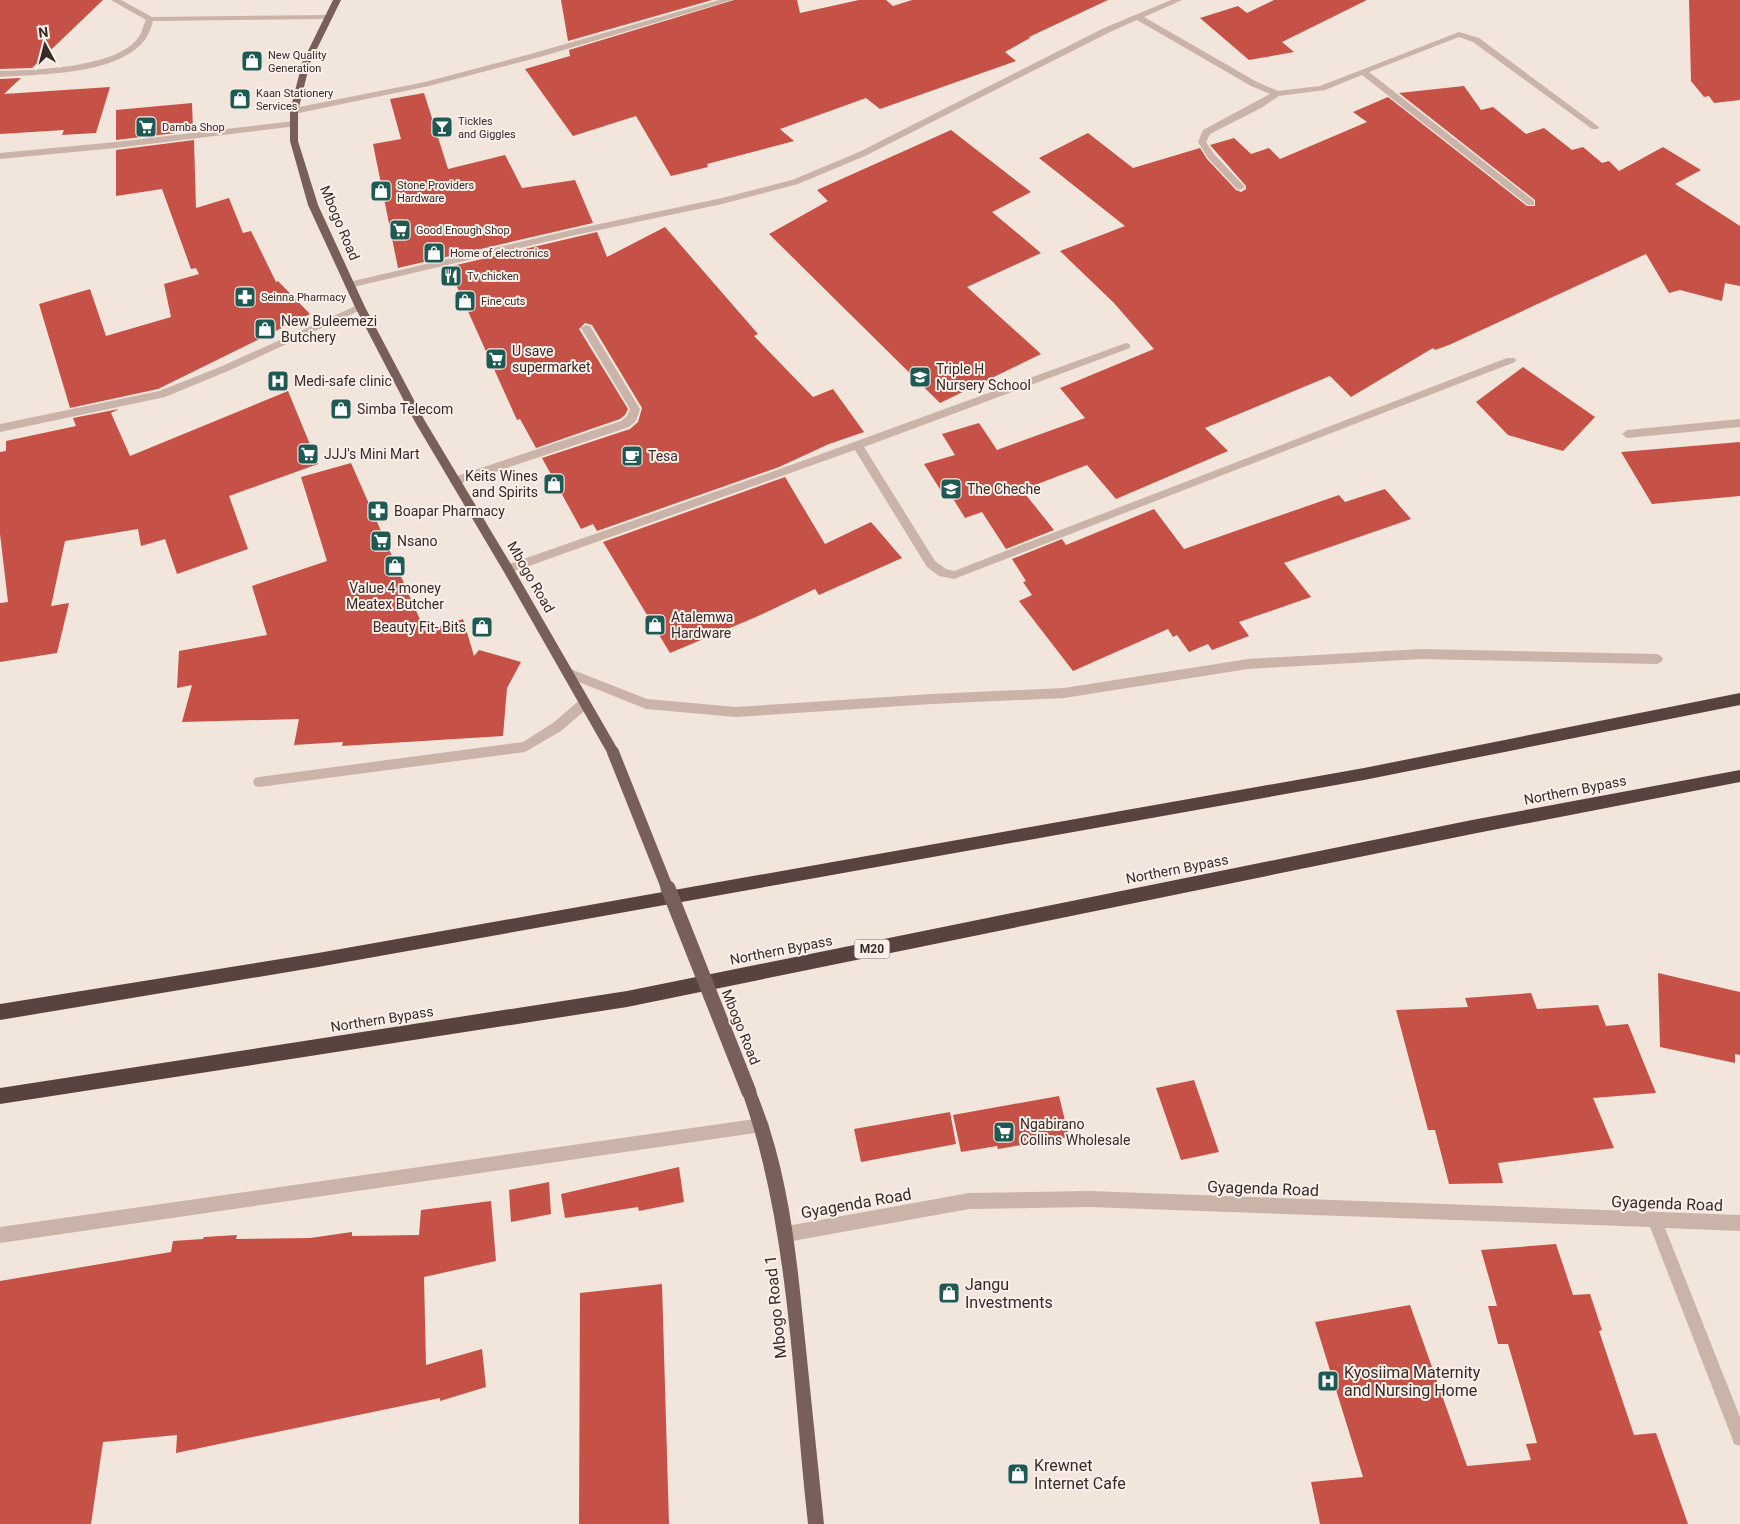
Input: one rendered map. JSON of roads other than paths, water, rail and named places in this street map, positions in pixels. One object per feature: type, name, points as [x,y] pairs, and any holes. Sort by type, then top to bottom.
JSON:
[{"type":"highway","points":[[0,1012],[318,960],[1364,774],[1740,699]]},
{"type":"highway","name":"Northern Bypass","points":[[0,1096],[627,999],[1462,829],[1740,776]]},
{"type":"main road","name":"Mbogo Road","points":[[337,0],[327,16],[306,63],[294,111],[294,142],[313,205],[349,285],[420,422],[508,569],[613,752],[749,1092]]},
{"type":"main road","name":"Mbogo Road 1","points":[[749,1092],[762,1126],[777,1180],[786,1234],[816,1524]]},
{"type":"street","points":[[115,0],[150,19],[327,16]]},
{"type":"street","points":[[294,111],[426,84],[537,55],[728,0]]},
{"type":"street","points":[[349,285],[571,233],[722,201],[795,182],[862,154],[1107,30],[1178,0]]},
{"type":"street","points":[[1138,17],[1254,84],[1277,94]]},
{"type":"street","points":[[0,74],[58,71],[122,54],[140,41],[150,19]]},
{"type":"street","points":[[1240,187],[1211,156],[1202,142],[1206,132],[1258,106],[1277,94],[1322,88],[1459,34],[1476,40],[1595,127]]},
{"type":"street","points":[[1362,72],[1531,203]]},
{"type":"street","points":[[0,156],[116,145],[294,124]]},
{"type":"street","points":[[0,428],[161,394],[224,369],[360,307]]},
{"type":"street","points":[[455,481],[625,424],[632,418],[635,409],[586,328]]},
{"type":"street","points":[[508,569],[857,445],[1126,346]]},
{"type":"street","points":[[857,445],[932,564],[943,572],[954,575],[1511,360]]},
{"type":"street","points":[[1627,434],[1740,424]]},
{"type":"street","points":[[568,673],[646,704],[736,712],[932,699],[1064,693],[1248,664],[1421,654],[1657,659]]},
{"type":"street","points":[[259,782],[526,747],[557,727],[585,703]]},
{"type":"street","points":[[0,1235],[762,1126]]},
{"type":"street","name":"Gyagenda Road","points":[[786,1234],[969,1201],[1089,1199],[1740,1223]]},
{"type":"street","points":[[1655,1221],[1740,1438]]},
{"type":"place","name":"New Quality Generation","points":[[252,61]]},
{"type":"place","name":"Kaan Stationery Services","points":[[240,99]]},
{"type":"place","name":"Damba Shop","points":[[146,127]]},
{"type":"place","name":"Tickles and Giggles","points":[[442,127]]},
{"type":"place","name":"Stone Providers Hardware","points":[[381,191]]},
{"type":"place","name":"Good Enough Shop","points":[[400,230]]},
{"type":"place","name":"Home of electronics","points":[[434,253]]},
{"type":"place","name":"Tv chicken","points":[[451,276]]},
{"type":"place","name":"Seinna Pharmacy","points":[[245,297]]},
{"type":"place","name":"Fine cuts","points":[[465,301]]},
{"type":"place","name":"New Buleemezi Butchery","points":[[265,329]]},
{"type":"place","name":"U save supermarket","points":[[496,359]]},
{"type":"place","name":"Triple H Nursery School","points":[[920,377]]},
{"type":"place","name":"Medi-safe clinic","points":[[278,381]]},
{"type":"place","name":"Simba Telecom","points":[[341,409]]},
{"type":"place","name":"JJJ's Mini Mart","points":[[308,454]]},
{"type":"place","name":"Tesa","points":[[632,456]]},
{"type":"place","name":"Keits Wines and Spirits","points":[[554,484]]},
{"type":"place","name":"The Cheche","points":[[951,489]]},
{"type":"place","name":"Boapar Pharmacy","points":[[378,511]]},
{"type":"place","name":"Nsano","points":[[381,541]]},
{"type":"place","name":"Value 4 money Meatex Butcher","points":[[395,566]]},
{"type":"place","name":"Atalemwa Hardware","points":[[655,625]]},
{"type":"place","name":"Beauty Fit- Bits","points":[[482,627]]},
{"type":"place","name":"Ngabirano Collins Wholesale","points":[[1004,1132]]},
{"type":"place","name":"Jangu Investments","points":[[949,1293]]},
{"type":"place","name":"Kyosiima Maternity and Nursing Home","points":[[1328,1381]]},
{"type":"place","name":"Krewnet Internet Cafe","points":[[1018,1474]]}]
